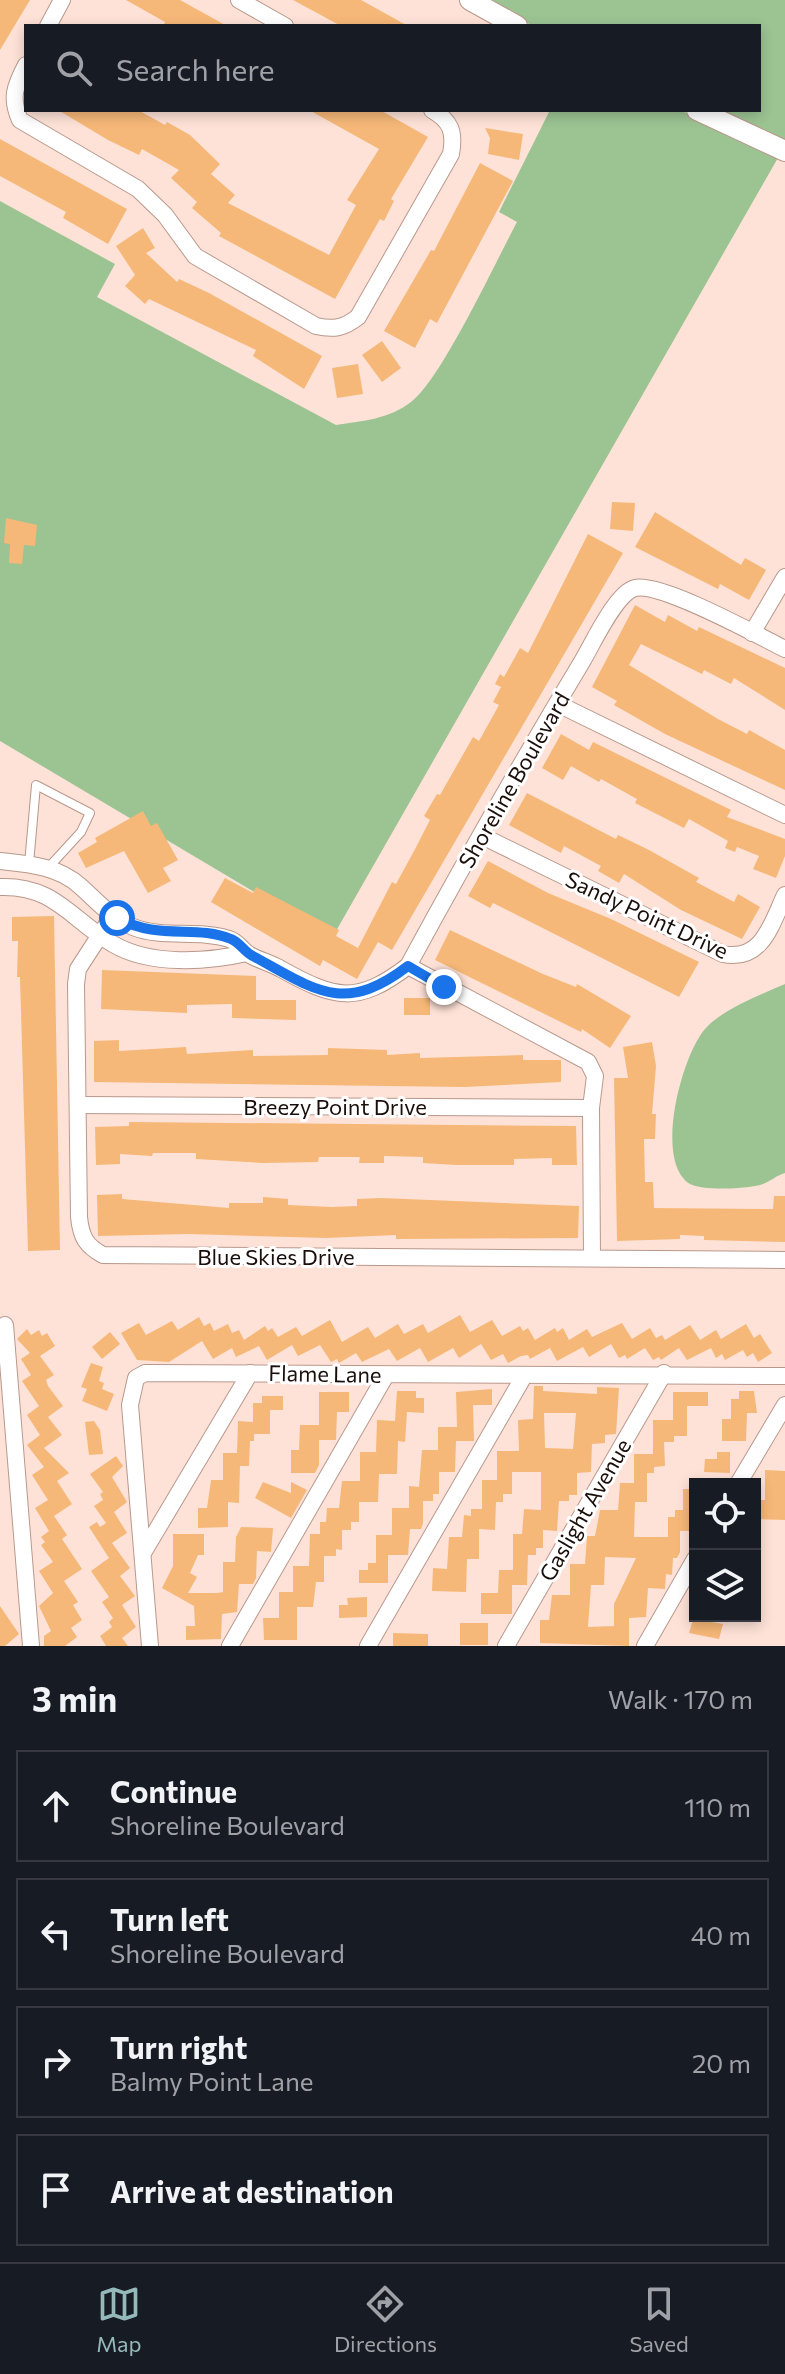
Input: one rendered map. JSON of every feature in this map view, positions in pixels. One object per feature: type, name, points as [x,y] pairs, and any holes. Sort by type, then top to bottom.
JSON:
[{"type":"street","points":[[49,24],[62,0]]},
{"type":"street","points":[[239,0],[281,24]]},
{"type":"street","points":[[470,0],[513,24]]},
{"type":"street","points":[[24,69],[15,86],[13,104],[20,120],[138,189],[165,215],[183,244],[209,266],[316,326],[331,329],[346,326],[358,317],[451,154],[454,136],[447,119],[435,112]]},
{"type":"street","points":[[701,112],[785,151]]},
{"type":"street","points":[[752,633],[785,577]]},
{"type":"street","name":"Shoreline Boulevard","points":[[0,861],[38,866],[80,885],[113,915],[151,932],[203,934],[233,940],[247,953],[308,984],[341,995],[372,990],[408,966],[619,600],[630,589],[645,586],[667,593],[785,649]]},
{"type":"street","points":[[558,704],[785,815]]},
{"type":"street","name":"Sandy Point Drive","points":[[482,836],[723,954],[738,957],[753,952],[764,940],[785,895]]},
{"type":"street","points":[[0,887],[30,891],[64,905],[99,935],[131,953],[167,958],[222,959],[247,953]]},
{"type":"street","name":"Blue Skies Drive","points":[[113,915],[78,969],[76,984],[81,1234],[89,1247],[103,1255],[785,1260]]},
{"type":"street","points":[[408,966],[582,1057],[595,1076],[591,1108],[592,1258]]},
{"type":"street","name":"Breezy Point Drive","points":[[79,1105],[591,1108]]},
{"type":"street","points":[[5,1325],[31,1646]]},
{"type":"street","name":"Flame Lane","points":[[150,1646],[130,1405],[136,1378],[145,1373],[524,1376],[664,1373],[785,1376]]},
{"type":"street","points":[[143,1553],[250,1373]]},
{"type":"street","name":"Gaslight Avenue","points":[[506,1646],[664,1373]]},
{"type":"street","points":[[230,1646],[386,1375]]},
{"type":"street","points":[[368,1646],[524,1376]]},
{"type":"street","points":[[742,1478],[785,1405]]},
{"type":"street","points":[[0,1508],[18,1507]]},
{"type":"street","points":[[645,1646],[689,1569]]},
{"type":"lane","points":[[30,891],[38,866],[36,785],[90,813],[81,832],[38,866]]},
{"type":"green space","points":[[485,0],[785,0],[785,142],[719,112],[761,112],[761,24],[529,24]]},
{"type":"green space","points":[[549,112],[684,112],[779,156],[332,938],[0,741],[0,201],[115,264],[97,297],[336,425],[385,416],[403,408],[423,390],[452,346],[517,222],[499,212]]},
{"type":"green space","points":[[785,984],[785,1173],[763,1184],[748,1187],[715,1188],[690,1184],[679,1172],[672,1132],[680,1083],[696,1042],[721,1015]]},
{"type":"building","points":[[0,0],[30,0],[0,50]]},
{"type":"building","points":[[126,0],[180,0],[223,24],[164,24]]},
{"type":"building","points":[[293,0],[361,0],[404,24],[337,24]]},
{"type":"building","points":[[61,112],[142,112],[165,125],[167,122],[190,135],[220,164],[211,174],[235,195],[228,203],[329,255],[356,205],[347,200],[379,149],[313,112],[384,112],[428,137],[391,199],[394,201],[384,221],[380,219],[335,299],[219,236],[221,233],[192,208],[197,202],[171,178],[179,170],[142,149],[139,155]]},
{"type":"building","points":[[485,128],[523,134],[519,160],[488,154],[490,138]]},
{"type":"building","points":[[0,139],[127,209],[108,244],[63,218],[66,212],[0,176]]},
{"type":"building","points":[[480,163],[513,181],[437,323],[430,319],[415,348],[384,331],[431,250],[434,251]]},
{"type":"building","points":[[143,228],[155,248],[146,253],[177,282],[179,279],[209,293],[322,356],[304,389],[253,356],[256,350],[149,299],[145,304],[125,286],[135,275],[116,246]]},
{"type":"building","points":[[382,341],[401,368],[382,382],[362,355]]},
{"type":"building","points":[[358,364],[363,394],[337,398],[332,368]]},
{"type":"building","points":[[612,502],[635,503],[633,531],[610,529]]},
{"type":"building","points":[[655,512],[741,565],[745,558],[766,570],[749,600],[720,584],[718,589],[635,547]]},
{"type":"building","points":[[6,518],[37,525],[35,546],[24,545],[22,564],[9,563],[10,544],[4,543]]},
{"type":"building","points":[[588,534],[623,553],[392,950],[378,942],[357,979],[323,960],[320,966],[211,902],[225,878],[253,893],[256,887],[339,930],[336,936],[358,948],[392,882],[396,884],[430,820],[424,816],[437,794],[440,795],[473,737],[479,741],[499,705],[493,702],[501,687],[495,684],[500,674],[504,677],[520,648],[528,653]]},
{"type":"building","points":[[635,605],[665,622],[668,615],[697,631],[699,627],[785,668],[785,710],[734,678],[731,684],[704,670],[702,674],[641,644],[629,665],[718,719],[747,734],[749,730],[785,750],[785,790],[665,734],[614,705],[617,701],[592,687]]},
{"type":"building","points":[[561,734],[589,750],[593,742],[731,810],[727,817],[785,839],[785,856],[776,878],[753,869],[759,856],[737,847],[735,852],[725,848],[728,841],[689,819],[684,828],[635,803],[637,799],[601,779],[599,782],[571,766],[563,780],[542,768]]},
{"type":"building","points":[[527,793],[616,839],[618,835],[649,850],[699,878],[696,882],[734,902],[738,894],[760,907],[742,939],[681,910],[624,874],[619,883],[598,871],[601,866],[564,846],[561,853],[509,825]]},
{"type":"building","points":[[143,811],[151,826],[157,823],[178,860],[163,868],[171,881],[148,893],[124,851],[86,868],[78,853],[97,842],[95,838]]},
{"type":"building","points":[[488,861],[548,893],[611,919],[699,962],[679,997],[493,903],[490,908],[468,896]]},
{"type":"building","points":[[54,916],[60,1250],[28,1251],[20,977],[17,977],[18,941],[12,941],[12,917]]},
{"type":"building","points":[[450,930],[543,974],[576,987],[577,984],[631,1016],[610,1048],[582,1029],[581,1032],[435,960]]},
{"type":"building","points":[[102,970],[256,976],[256,1000],[296,1000],[296,1020],[232,1018],[232,1004],[187,1005],[187,1013],[101,1009]]},
{"type":"building","points":[[404,998],[430,998],[430,1015],[404,1015]]},
{"type":"building","points":[[119,1040],[119,1051],[186,1047],[187,1054],[253,1050],[253,1056],[328,1055],[328,1048],[387,1050],[387,1055],[420,1053],[420,1058],[523,1055],[523,1060],[561,1060],[561,1082],[464,1087],[94,1082],[94,1041]]},
{"type":"building","points":[[652,1042],[656,1066],[652,1114],[656,1114],[655,1139],[644,1139],[645,1182],[653,1182],[654,1208],[773,1209],[774,1196],[785,1196],[785,1242],[704,1240],[704,1236],[680,1235],[680,1239],[617,1241],[614,1078],[628,1078],[623,1047]]},
{"type":"building","points":[[129,1122],[576,1126],[577,1165],[552,1165],[552,1158],[514,1159],[514,1165],[456,1165],[423,1163],[423,1157],[384,1156],[384,1163],[359,1163],[360,1157],[319,1157],[318,1162],[263,1163],[196,1159],[196,1153],[153,1153],[152,1156],[120,1154],[120,1164],[96,1165],[95,1127],[129,1126]]},
{"type":"building","points":[[122,1194],[122,1199],[229,1208],[229,1203],[263,1203],[263,1197],[288,1199],[288,1205],[332,1207],[357,1206],[357,1199],[381,1198],[579,1206],[578,1238],[98,1236],[97,1195]]},
{"type":"building","points":[[460,1315],[470,1332],[492,1320],[502,1336],[520,1326],[523,1331],[528,1328],[535,1340],[555,1328],[557,1332],[563,1328],[569,1340],[587,1329],[592,1337],[622,1323],[632,1339],[650,1328],[656,1338],[662,1335],[665,1340],[690,1325],[700,1340],[716,1330],[721,1339],[746,1324],[754,1338],[760,1334],[772,1353],[758,1362],[753,1353],[747,1357],[743,1350],[725,1360],[722,1354],[716,1358],[711,1348],[687,1360],[679,1348],[661,1360],[659,1357],[653,1360],[645,1348],[627,1359],[625,1355],[619,1358],[611,1344],[589,1357],[583,1347],[557,1361],[550,1348],[530,1359],[528,1355],[521,1356],[508,1363],[503,1354],[491,1360],[481,1344],[459,1358],[453,1348],[428,1362],[420,1348],[397,1361],[389,1349],[362,1362],[356,1353],[339,1363],[337,1359],[331,1362],[320,1345],[298,1356],[292,1345],[267,1360],[259,1346],[236,1357],[232,1348],[213,1359],[202,1341],[169,1362],[137,1360],[121,1333],[139,1323],[146,1335],[172,1321],[178,1330],[199,1317],[204,1326],[210,1323],[214,1331],[228,1324],[232,1333],[239,1330],[244,1340],[265,1326],[268,1331],[272,1328],[278,1337],[296,1327],[302,1336],[330,1320],[342,1342],[368,1327],[375,1338],[398,1324],[404,1334],[423,1324],[428,1333]]},
{"type":"building","points":[[27,1329],[31,1335],[39,1330],[42,1336],[47,1333],[55,1346],[40,1356],[54,1375],[46,1380],[48,1386],[63,1406],[48,1417],[62,1435],[44,1448],[69,1473],[57,1481],[72,1504],[54,1516],[67,1535],[62,1539],[82,1569],[64,1581],[78,1602],[73,1605],[82,1620],[71,1628],[77,1637],[65,1646],[44,1646],[44,1636],[51,1631],[39,1606],[53,1593],[39,1571],[53,1562],[41,1545],[45,1542],[41,1537],[49,1531],[35,1508],[48,1500],[32,1475],[44,1467],[27,1445],[40,1435],[27,1415],[39,1406],[22,1381],[31,1375],[21,1359],[30,1353],[17,1339]]},
{"type":"building","points":[[110,1332],[120,1344],[102,1359],[92,1347]]},
{"type":"building","points":[[91,1363],[103,1367],[99,1381],[104,1383],[102,1389],[114,1394],[107,1411],[82,1401],[87,1389],[81,1387]]},
{"type":"building","points":[[534,1386],[543,1386],[543,1391],[597,1394],[597,1387],[619,1388],[616,1434],[605,1435],[605,1443],[592,1444],[591,1472],[577,1473],[577,1495],[569,1495],[569,1501],[559,1501],[557,1531],[543,1530],[543,1548],[536,1548],[536,1555],[528,1555],[527,1585],[512,1585],[512,1614],[481,1614],[481,1593],[498,1593],[499,1570],[513,1570],[513,1534],[522,1534],[524,1509],[541,1510],[541,1472],[512,1472],[512,1494],[503,1494],[503,1502],[496,1502],[495,1530],[479,1529],[479,1559],[467,1559],[466,1592],[432,1591],[433,1568],[447,1569],[449,1537],[462,1537],[464,1515],[471,1516],[471,1509],[482,1509],[482,1480],[497,1480],[497,1451],[519,1451],[518,1420],[533,1419]],"holes":[[[544,1413],[576,1413],[573,1449],[545,1448]]]},
{"type":"building","points":[[492,1389],[492,1405],[473,1405],[474,1441],[456,1441],[455,1472],[439,1472],[439,1494],[433,1494],[433,1501],[423,1501],[423,1523],[421,1529],[410,1529],[408,1555],[388,1555],[388,1583],[359,1583],[359,1570],[368,1570],[368,1563],[376,1563],[376,1535],[392,1535],[392,1508],[409,1508],[409,1486],[419,1487],[422,1450],[438,1450],[438,1427],[457,1427],[456,1392]]},
{"type":"building","points":[[397,1391],[416,1391],[416,1398],[424,1398],[424,1413],[407,1412],[405,1442],[398,1441],[397,1474],[379,1474],[378,1502],[359,1502],[359,1522],[351,1522],[351,1530],[342,1530],[342,1550],[336,1549],[336,1556],[324,1556],[324,1582],[316,1582],[313,1607],[297,1607],[297,1640],[264,1640],[263,1618],[279,1618],[279,1592],[293,1592],[293,1566],[309,1566],[310,1534],[320,1534],[320,1522],[326,1522],[327,1508],[339,1508],[342,1481],[360,1481],[360,1452],[376,1452],[377,1420],[395,1421]]},
{"type":"building","points":[[739,1391],[754,1391],[757,1413],[747,1413],[746,1441],[722,1441],[722,1419],[731,1419],[731,1399],[739,1399]]},
{"type":"building","points":[[319,1392],[349,1392],[349,1412],[337,1412],[336,1440],[319,1440],[319,1465],[315,1473],[291,1473],[291,1450],[299,1450],[300,1425],[319,1425]]},
{"type":"building","points":[[673,1392],[708,1392],[708,1406],[687,1406],[687,1436],[674,1436],[674,1442],[664,1442],[665,1466],[654,1467],[654,1473],[647,1473],[647,1502],[635,1502],[634,1537],[668,1537],[668,1517],[675,1517],[675,1510],[683,1510],[683,1489],[689,1489],[689,1531],[680,1531],[680,1552],[677,1558],[673,1558],[672,1575],[666,1574],[665,1589],[648,1588],[646,1617],[629,1618],[629,1646],[540,1643],[540,1620],[549,1620],[552,1595],[570,1595],[570,1564],[585,1564],[587,1536],[595,1536],[600,1510],[618,1510],[620,1483],[634,1483],[634,1454],[653,1454],[653,1420],[673,1420]],"holes":[[[605,1557],[636,1558],[614,1604],[614,1626],[588,1627],[591,1585],[604,1585]]]},
{"type":"building","points":[[262,1396],[283,1396],[283,1410],[270,1410],[270,1434],[254,1434],[254,1441],[250,1441],[249,1466],[240,1466],[239,1503],[228,1502],[228,1527],[198,1528],[198,1508],[207,1508],[211,1480],[223,1480],[223,1453],[237,1453],[238,1421],[253,1422],[253,1403],[262,1403]]},
{"type":"building","points":[[94,1421],[100,1430],[103,1454],[89,1455],[85,1422]]},
{"type":"building","points":[[717,1452],[730,1452],[730,1473],[704,1472],[705,1459],[717,1459]]},
{"type":"building","points":[[116,1456],[123,1466],[112,1477],[127,1502],[114,1512],[127,1533],[112,1543],[130,1568],[120,1576],[135,1596],[122,1605],[136,1627],[122,1638],[128,1646],[106,1646],[100,1636],[112,1627],[109,1622],[113,1618],[102,1602],[109,1597],[91,1571],[109,1558],[89,1527],[97,1522],[100,1527],[106,1523],[94,1506],[103,1500],[100,1494],[103,1492],[90,1474]]},
{"type":"building","points":[[765,1470],[785,1471],[785,1520],[761,1519],[761,1500],[765,1500]]},
{"type":"building","points":[[263,1482],[291,1493],[291,1482],[307,1490],[291,1518],[255,1498]]},
{"type":"building","points":[[241,1527],[273,1528],[271,1552],[257,1551],[256,1578],[253,1584],[239,1584],[237,1612],[222,1614],[221,1639],[186,1640],[186,1626],[195,1626],[194,1606],[162,1588],[173,1566],[173,1534],[204,1534],[204,1555],[198,1555],[190,1573],[197,1577],[188,1593],[217,1593],[223,1592],[223,1562],[235,1562],[236,1537]]},
{"type":"building","points":[[367,1597],[367,1617],[339,1618],[339,1605],[348,1605],[347,1598]]},
{"type":"building","points":[[0,1606],[19,1634],[5,1646],[0,1646]]},
{"type":"building","points":[[692,1622],[723,1624],[719,1639],[689,1633]]},
{"type":"building","points":[[460,1623],[488,1623],[488,1645],[460,1645]]},
{"type":"building","points":[[393,1633],[428,1634],[428,1646],[393,1646]]},
{"type":"route","points":[[117,918],[151,932],[203,934],[233,940],[247,953],[325,992],[341,995],[372,990],[408,966],[444,987]]}]
